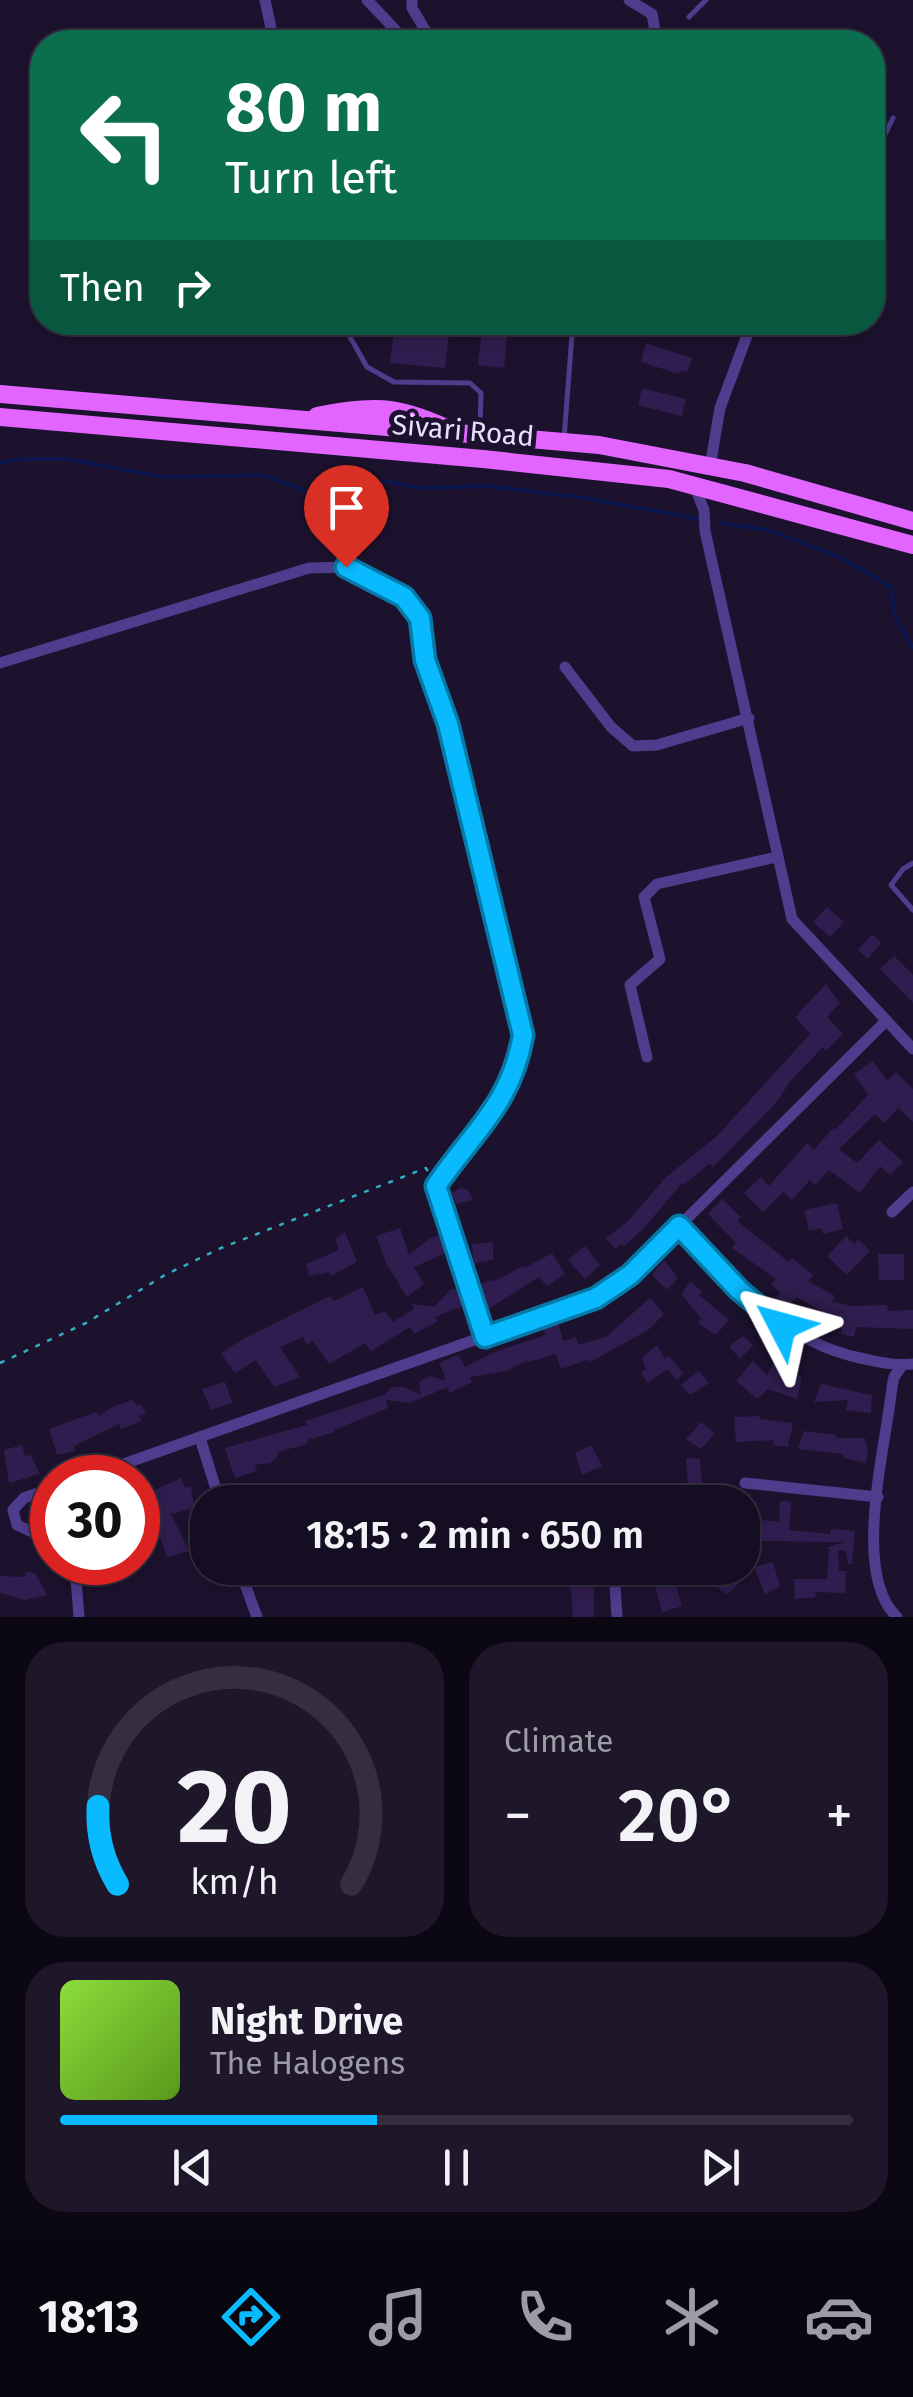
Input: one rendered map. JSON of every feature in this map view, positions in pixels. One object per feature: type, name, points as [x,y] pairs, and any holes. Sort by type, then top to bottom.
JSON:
[{"type":"main road","name":"Sivari Road","points":[[0,394],[599,445],[710,467],[913,521]]},
{"type":"main road","name":"Sivari Road","points":[[0,417],[669,479],[913,545]]},
{"type":"street","points":[[265,0],[271,30]]},
{"type":"street","points":[[366,0],[394,29]]},
{"type":"street","points":[[412,0],[421,30]]},
{"type":"street","points":[[629,0],[652,14],[655,30]]},
{"type":"street","points":[[710,467],[720,408],[747,335]]},
{"type":"street","points":[[694,486],[704,510],[792,920],[913,1048]]},
{"type":"street","points":[[704,510],[727,494]]},
{"type":"street","points":[[0,664],[309,568],[346,567],[404,597],[420,618],[425,660],[448,724],[523,1035],[518,1064],[486,1124],[436,1186],[485,1337]]},
{"type":"street","points":[[565,667],[611,726],[633,746],[657,745],[749,718]]},
{"type":"street","points":[[647,1057],[630,985],[660,959],[644,897],[657,884],[778,857]]},
{"type":"street","points":[[151,1455],[596,1298],[630,1275],[886,1021]]},
{"type":"street","points":[[892,1212],[913,1192]]},
{"type":"street","points":[[679,1226],[739,1290],[782,1326],[838,1353],[907,1366]]},
{"type":"street","points":[[897,1617],[878,1589],[873,1552],[894,1377],[907,1366]]},
{"type":"street","points":[[200,1438],[215,1485]]},
{"type":"street","points":[[745,1483],[878,1497]]},
{"type":"street","points":[[30,1496],[14,1510],[17,1525],[30,1531]]},
{"type":"street","points":[[77,1585],[79,1617]]},
{"type":"street","points":[[246,1585],[257,1617]]},
{"type":"street","points":[[615,1585],[617,1617]]},
{"type":"street","points":[[875,1617],[886,1606]]},
{"type":"lane","points":[[689,17],[706,0]]},
{"type":"lane","points":[[885,134],[893,118]]},
{"type":"lane","points":[[349,335],[368,368],[394,382],[470,383],[481,393],[479,436]]},
{"type":"lane","points":[[564,442],[572,335]]},
{"type":"lane","points":[[913,862],[891,886],[913,910]]},
{"type":"path","points":[[0,1364],[86,1323],[165,1275],[220,1248],[426,1168],[436,1186]]},
{"type":"building","points":[[393,335],[449,335],[445,368],[390,363]]},
{"type":"building","points":[[465,335],[507,335],[504,368],[478,365],[481,338]]},
{"type":"building","points":[[646,343],[692,358],[687,372],[680,370],[679,374],[641,362]]},
{"type":"building","points":[[642,388],[686,399],[682,416],[638,405]]},
{"type":"building","points":[[827,907],[844,922],[830,937],[813,922]]},
{"type":"building","points":[[872,934],[881,943],[868,959],[858,950]]},
{"type":"building","points":[[894,956],[913,975],[913,1003],[880,969]]},
{"type":"building","points":[[826,984],[840,1003],[827,1017],[843,1034],[826,1051],[823,1047],[792,1079],[775,1104],[713,1167],[710,1163],[682,1183],[643,1229],[615,1249],[606,1238],[628,1221],[666,1177],[717,1136],[810,1034],[795,1017]]},
{"type":"building","points":[[873,1061],[887,1081],[896,1072],[913,1089],[913,1122],[898,1108],[884,1123],[875,1114],[839,1149],[857,1163],[879,1140],[903,1162],[890,1175],[880,1166],[860,1193],[829,1170],[815,1185],[810,1180],[792,1200],[783,1192],[763,1212],[744,1193],[761,1177],[769,1186],[807,1143],[814,1150],[835,1130],[868,1095],[854,1074]]},
{"type":"building","points":[[467,1189],[473,1200],[456,1204],[452,1193]]},
{"type":"building","points":[[722,1199],[741,1217],[737,1221],[789,1262],[792,1258],[813,1275],[808,1281],[835,1296],[832,1302],[887,1305],[888,1311],[913,1310],[913,1329],[856,1327],[854,1337],[841,1334],[843,1325],[829,1322],[830,1316],[796,1297],[786,1310],[774,1300],[780,1293],[771,1285],[776,1279],[732,1248],[736,1243],[708,1214]]},
{"type":"building","points":[[837,1203],[843,1229],[823,1234],[822,1228],[809,1231],[804,1210]]},
{"type":"building","points":[[400,1228],[409,1255],[430,1238],[441,1235],[448,1252],[414,1267],[424,1284],[407,1297],[387,1265],[376,1236]]},
{"type":"building","points":[[345,1232],[357,1262],[331,1276],[329,1272],[309,1276],[306,1264],[339,1250],[335,1239]]},
{"type":"building","points":[[846,1236],[854,1244],[858,1239],[870,1251],[847,1275],[827,1256]]},
{"type":"building","points":[[493,1242],[493,1260],[474,1263],[472,1244]]},
{"type":"building","points":[[585,1246],[600,1265],[585,1279],[568,1260]]},
{"type":"building","points":[[552,1253],[565,1274],[547,1286],[539,1277],[488,1309],[478,1285],[493,1282]]},
{"type":"building","points":[[878,1254],[904,1254],[904,1280],[879,1280]]},
{"type":"building","points":[[664,1260],[678,1278],[667,1290],[652,1275]]},
{"type":"building","points":[[691,1281],[702,1292],[699,1295],[729,1320],[716,1335],[698,1323],[701,1318],[681,1294]]},
{"type":"building","points":[[363,1287],[375,1315],[385,1311],[393,1322],[414,1309],[412,1304],[434,1307],[451,1289],[460,1289],[465,1305],[435,1317],[438,1321],[414,1334],[410,1327],[371,1351],[365,1343],[329,1364],[313,1341],[307,1345],[303,1337],[280,1347],[300,1377],[274,1387],[256,1360],[235,1373],[221,1353],[330,1296],[334,1301]]},
{"type":"building","points":[[650,1298],[664,1314],[648,1330],[590,1362],[589,1359],[561,1369],[556,1354],[528,1360],[506,1371],[470,1377],[472,1382],[449,1393],[448,1387],[409,1403],[386,1400],[388,1408],[307,1440],[308,1444],[277,1452],[271,1463],[254,1465],[257,1471],[235,1478],[225,1448],[307,1425],[306,1421],[384,1395],[392,1387],[404,1387],[421,1395],[419,1382],[430,1376],[446,1381],[440,1363],[445,1360],[459,1355],[465,1367],[497,1351],[546,1335],[541,1326],[558,1320],[563,1341],[576,1337],[578,1345],[606,1337]]},
{"type":"building","points":[[743,1336],[753,1345],[740,1359],[729,1346]]},
{"type":"building","points":[[657,1345],[664,1358],[669,1356],[683,1373],[677,1380],[667,1369],[648,1383],[641,1373],[646,1369],[642,1358]]},
{"type":"building","points":[[781,1349],[795,1352],[785,1368],[802,1377],[797,1399],[768,1389],[757,1399],[736,1381],[753,1361],[767,1375]]},
{"type":"building","points":[[699,1371],[709,1383],[690,1395],[681,1385]]},
{"type":"building","points":[[225,1382],[232,1403],[211,1410],[202,1389]]},
{"type":"building","points":[[821,1384],[872,1395],[871,1413],[846,1410],[848,1400],[814,1402]]},
{"type":"building","points":[[133,1400],[136,1405],[141,1404],[146,1414],[139,1416],[142,1421],[121,1429],[119,1424],[74,1446],[75,1451],[57,1455],[49,1429],[96,1412],[99,1416]]},
{"type":"building","points":[[759,1416],[793,1423],[788,1447],[773,1445],[774,1440],[736,1442],[734,1417]]},
{"type":"building","points":[[701,1422],[715,1433],[701,1449],[686,1439]]},
{"type":"building","points":[[804,1431],[836,1438],[865,1438],[866,1463],[843,1458],[843,1454],[798,1449]]},
{"type":"building","points":[[22,1445],[25,1456],[30,1455],[30,1477],[9,1483],[4,1450]]},
{"type":"building","points":[[591,1445],[602,1466],[582,1475],[575,1453]]},
{"type":"building","points":[[686,1458],[700,1459],[702,1485],[688,1485]]},
{"type":"building","points":[[181,1478],[185,1488],[190,1486],[190,1509],[171,1514],[189,1551],[167,1557],[160,1538],[160,1487]]},
{"type":"building","points":[[780,1501],[791,1502],[789,1530],[830,1534],[831,1529],[855,1531],[852,1564],[848,1564],[846,1551],[838,1550],[839,1571],[846,1571],[845,1593],[815,1592],[816,1597],[795,1599],[794,1579],[827,1579],[829,1549],[825,1548],[845,1542],[762,1541],[762,1520],[779,1522]]},
{"type":"building","points":[[773,1562],[780,1586],[765,1594],[760,1582],[760,1565]]},
{"type":"building","points":[[26,1572],[30,1572],[30,1585],[42,1585],[47,1595],[25,1600],[0,1593],[0,1576],[25,1577]]},
{"type":"building","points":[[570,1585],[594,1585],[594,1617],[573,1617]]},
{"type":"building","points":[[676,1585],[682,1606],[662,1612],[655,1586]]},
{"type":"building","points":[[715,1585],[737,1585],[727,1595]]},
{"type":"waterway","points":[[0,463],[67,459],[163,477],[263,475],[314,494],[386,481],[418,488],[487,486],[585,498],[699,519]]},
{"type":"waterway","points":[[719,523],[768,530],[840,557],[891,587],[895,617],[913,648]]},
{"type":"route","points":[[346,567],[404,597],[420,618],[425,660],[448,724],[523,1035],[518,1064],[486,1124],[436,1186],[485,1337],[596,1298],[630,1275],[679,1226],[739,1290],[782,1326]]}]
